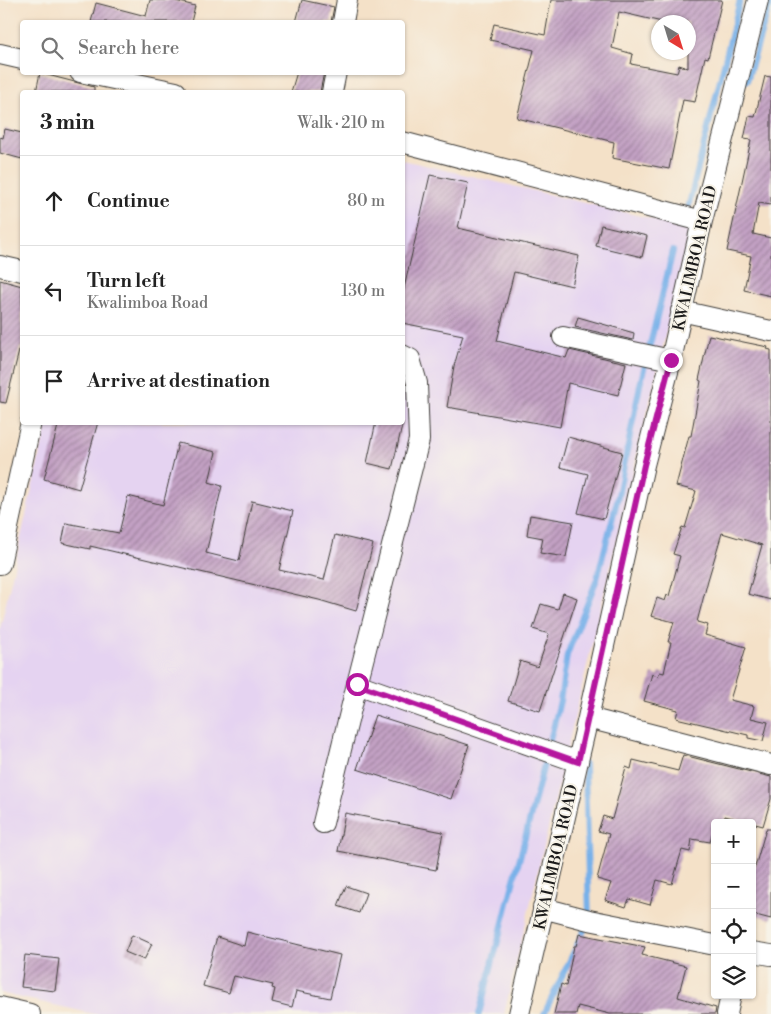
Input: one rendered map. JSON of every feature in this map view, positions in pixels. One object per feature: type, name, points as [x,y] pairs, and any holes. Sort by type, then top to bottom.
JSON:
[{"type":"street","points":[[344,20],[347,0]]},
{"type":"street","name":"KWALIMBOA ROAD","points":[[519,1014],[578,762],[644,465],[671,360],[702,222],[758,0]]},
{"type":"street","points":[[0,54],[20,59]]},
{"type":"street","points":[[87,75],[112,86],[155,90]]},
{"type":"street","points":[[332,90],[335,75]]},
{"type":"street","points":[[405,143],[702,222]]},
{"type":"street","points":[[0,266],[20,271]]},
{"type":"street","points":[[682,311],[771,331]]},
{"type":"street","points":[[563,336],[671,360]]},
{"type":"street","points":[[323,823],[419,440],[417,383],[410,359],[405,356]]},
{"type":"street","points":[[0,564],[30,425]]},
{"type":"street","points":[[357,684],[578,762]]},
{"type":"street","points":[[588,718],[771,765]]},
{"type":"street","points":[[543,908],[589,920],[711,943]]},
{"type":"street","points":[[756,953],[771,955]]},
{"type":"street","points":[[727,1014],[730,999]]},
{"type":"street","points":[[0,1007],[30,1014]]},
{"type":"shaded area","points":[[405,160],[691,228],[504,1014],[94,1014],[0,993],[0,629],[47,425],[405,425]]},
{"type":"building","points":[[150,0],[172,0],[195,6],[192,20],[92,20],[96,3],[146,16]]},
{"type":"building","points":[[302,0],[334,7],[331,20],[297,20]]},
{"type":"building","points":[[551,0],[722,0],[708,58],[705,57],[695,102],[683,100],[669,169],[612,158],[614,142],[517,118],[534,50],[490,40],[494,24],[545,35]]},
{"type":"building","points":[[40,75],[48,75],[94,87],[94,90],[36,90]]},
{"type":"building","points":[[296,75],[323,75],[320,90],[292,90]]},
{"type":"building","points":[[765,76],[771,77],[771,205],[759,203],[753,234],[771,238],[771,296],[744,290],[751,256],[727,251],[751,140],[744,139],[749,116],[755,117]]},
{"type":"building","points":[[5,129],[20,133],[20,158],[0,153],[0,137],[3,138]]},
{"type":"building","points":[[430,175],[468,183],[458,228],[579,256],[572,286],[514,272],[497,341],[566,358],[569,350],[626,363],[618,395],[568,383],[560,427],[447,407],[454,366],[463,335],[405,324],[405,284]]},
{"type":"building","points":[[601,225],[647,236],[642,257],[596,246]]},
{"type":"building","points":[[0,280],[20,285],[20,347],[6,403],[0,402]]},
{"type":"building","points":[[578,317],[634,333],[633,340],[575,327]]},
{"type":"building","points":[[709,335],[768,347],[767,349],[771,350],[771,600],[748,594],[762,545],[722,533],[697,622],[708,625],[705,635],[746,647],[730,700],[754,706],[751,718],[768,722],[763,741],[748,738],[748,735],[676,718],[678,710],[644,701],[652,674],[658,676],[660,672],[664,673],[671,642],[668,642],[674,622],[651,616],[657,598],[665,601],[667,595],[669,596],[680,556],[673,554],[682,527],[685,528],[696,491],[676,486],[689,436],[691,436],[701,381],[699,380]]},
{"type":"building","points":[[58,425],[97,425],[79,489],[44,479]]},
{"type":"building","points":[[375,425],[402,425],[392,469],[367,463]]},
{"type":"building","points":[[568,437],[622,452],[604,519],[578,513],[588,474],[560,467]]},
{"type":"building","points":[[178,443],[216,452],[209,482],[222,486],[206,553],[239,561],[252,501],[293,511],[279,570],[324,580],[335,535],[373,544],[356,611],[319,600],[90,546],[90,549],[62,543],[66,523],[119,533],[128,496],[163,505]]},
{"type":"building","points":[[530,515],[573,522],[566,557],[540,553],[543,538],[527,535]]},
{"type":"building","points":[[563,593],[577,598],[540,711],[508,701],[520,661],[538,667],[549,634],[533,629],[541,604],[558,609]]},
{"type":"building","points":[[375,715],[469,745],[451,799],[357,769]]},
{"type":"building","points":[[683,755],[771,777],[771,799],[763,826],[756,824],[756,819],[736,819],[725,816],[725,819],[711,819],[710,842],[692,839],[690,852],[682,850],[672,884],[657,880],[650,905],[629,899],[626,907],[605,900],[611,883],[597,879],[609,834],[598,831],[603,816],[612,819],[626,767],[631,769],[633,760],[678,771]]},
{"type":"building","points":[[345,813],[443,832],[436,870],[338,851]]},
{"type":"building","points":[[766,829],[771,829],[771,919],[756,915],[756,864]]},
{"type":"building","points":[[346,886],[366,893],[359,913],[338,906]]},
{"type":"building","points":[[247,932],[340,955],[330,998],[296,991],[292,1007],[272,1002],[275,989],[272,988],[273,985],[234,976],[229,993],[203,986],[217,937],[244,946]]},
{"type":"building","points":[[579,934],[645,947],[642,955],[686,966],[678,997],[716,1008],[715,1014],[610,1014],[578,1006],[576,1014],[554,1014],[561,984],[566,986],[574,946],[576,946]]},
{"type":"building","points":[[132,935],[152,944],[144,960],[125,952]]},
{"type":"building","points":[[25,955],[59,959],[55,991],[21,987]]},
{"type":"waterway","points":[[688,208],[740,0]]},
{"type":"waterway","points":[[747,81],[771,1]]},
{"type":"waterway","points":[[479,1014],[560,701],[567,655],[597,579],[617,501],[640,385],[673,251]]},
{"type":"waterway","points":[[544,1014],[589,920],[585,764]]},
{"type":"route","points":[[357,684],[578,762],[644,465],[671,360]]}]
